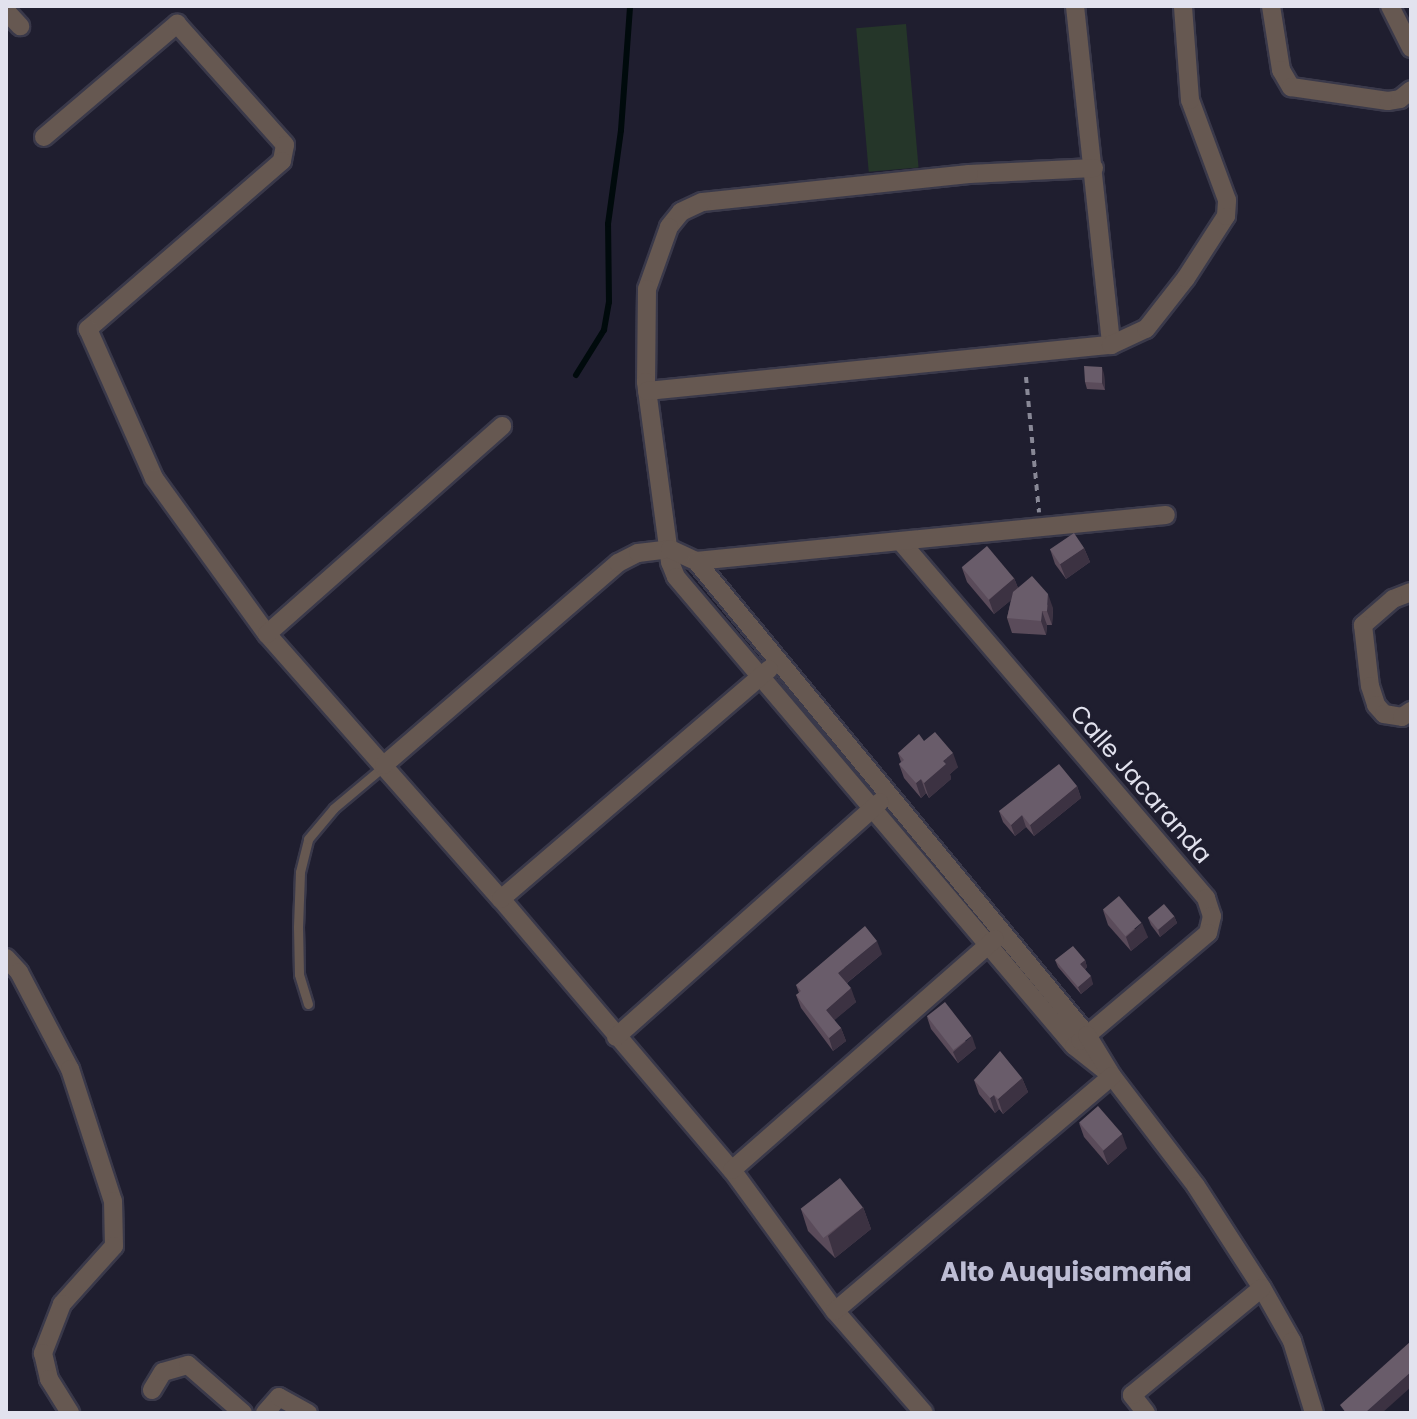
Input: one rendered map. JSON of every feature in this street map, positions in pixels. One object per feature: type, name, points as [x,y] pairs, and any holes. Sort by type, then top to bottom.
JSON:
[{"type":"street","points":[[1075,6],[1111,345]]},
{"type":"street","points":[[647,391],[1111,345],[1146,329],[1186,278],[1226,216],[1227,200],[1190,100],[1183,6]]},
{"type":"street","points":[[1271,6],[1281,70],[1291,87],[1388,101],[1400,99],[1411,90]]},
{"type":"street","points":[[1390,6],[1411,48]]},
{"type":"street","points":[[6,11],[20,26]]},
{"type":"street","points":[[44,137],[177,24],[285,145],[282,161],[88,329],[154,478],[267,634],[501,899],[732,1170],[835,1311],[924,1413]]},
{"type":"street","points":[[1094,168],[969,174],[702,202],[669,227],[647,289],[647,391],[670,562],[676,577],[988,945],[1112,1076],[1196,1186],[1262,1288],[1292,1341],[1314,1413]]},
{"type":"street","points":[[267,634],[502,426]]},
{"type":"street","points":[[696,561],[1041,530],[1166,515]]},
{"type":"street","name":"Calle Jacaranda","points":[[901,542],[1206,898],[1212,916],[1208,933],[1081,1040]]},
{"type":"street","points":[[384,765],[618,563],[638,553],[670,549],[696,561],[1004,932],[1081,1040]]},
{"type":"street","points":[[1411,592],[1393,599],[1363,625],[1370,686],[1376,705],[1384,714],[1402,717],[1411,711]]},
{"type":"street","points":[[501,899],[777,661]]},
{"type":"street","points":[[616,1037],[888,795]]},
{"type":"street","points":[[732,1170],[1004,932]]},
{"type":"street","points":[[6,958],[19,972],[70,1069],[113,1201],[114,1246],[62,1304],[43,1353],[49,1379],[70,1413]]},
{"type":"street","points":[[835,1311],[1112,1076]]},
{"type":"street","points":[[1146,1413],[1132,1395],[1262,1288]]},
{"type":"street","points":[[152,1390],[163,1372],[188,1365],[243,1413]]},
{"type":"street","points":[[265,1413],[279,1397],[308,1413]]},
{"type":"lane","points":[[308,1004],[299,974],[298,927],[300,872],[308,839],[334,808],[384,765]]},
{"type":"path","points":[[1026,377],[1041,530]]},
{"type":"green space","points":[[906,24],[919,167],[869,172],[856,28]]},
{"type":"building","points":[[1084,366],[1102,367],[1102,383],[1085,382]]},
{"type":"building","points":[[1074,533],[1084,548],[1060,564],[1050,549]]},
{"type":"building","points":[[987,546],[1014,578],[989,599],[962,567]]},
{"type":"building","points":[[1032,576],[1048,594],[1047,611],[1042,611],[1041,621],[1007,618],[1013,592]]},
{"type":"building","points":[[935,732],[953,753],[943,761],[946,764],[924,783],[921,779],[916,783],[899,764],[904,760],[898,753],[919,734],[924,741]]},
{"type":"building","points":[[1059,764],[1077,786],[1030,825],[1022,815],[1011,825],[999,811]]},
{"type":"building","points":[[1119,896],[1141,923],[1125,936],[1103,909]]},
{"type":"building","points":[[1164,904],[1174,916],[1158,930],[1148,917]]},
{"type":"building","points":[[865,926],[877,941],[838,973],[851,988],[826,1010],[841,1028],[829,1038],[796,995],[801,991],[796,985]]},
{"type":"building","points":[[1073,946],[1085,960],[1080,964],[1091,976],[1078,987],[1055,960]]},
{"type":"building","points":[[945,1002],[971,1036],[953,1050],[927,1016]]},
{"type":"building","points":[[1000,1051],[1022,1078],[998,1099],[994,1095],[990,1098],[974,1080]]},
{"type":"building","points":[[1098,1106],[1122,1134],[1103,1150],[1079,1122]]},
{"type":"building","points":[[840,1178],[863,1207],[823,1238],[801,1209]]},
{"type":"building","points":[[1411,1341],[1411,1372],[1365,1413],[1346,1413],[1340,1405]]},
{"type":"waterway","points":[[576,375],[604,330],[609,302],[608,224],[621,130],[630,6]]},
{"type":"district","name":"Alto Auquisamaña","points":[[1066,1273]]}]
